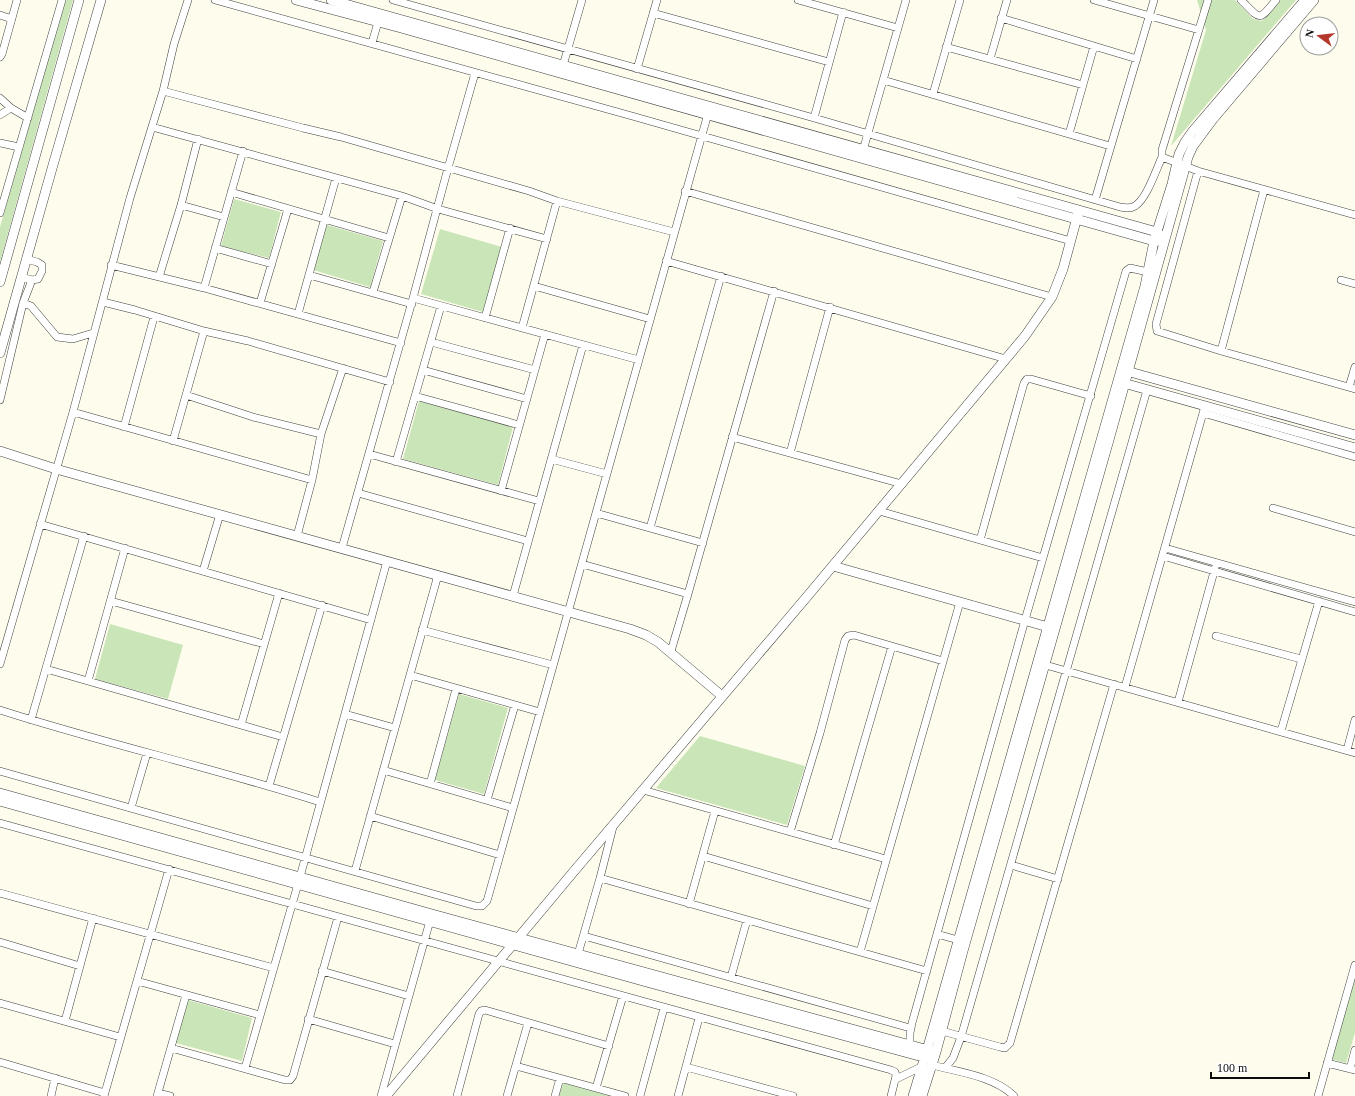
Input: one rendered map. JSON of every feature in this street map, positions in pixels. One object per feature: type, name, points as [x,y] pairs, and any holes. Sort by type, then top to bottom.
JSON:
[{"type":"street","points":[[0,57],[18,0]]},
{"type":"street","points":[[0,213],[62,0]]},
{"type":"street","points":[[0,282],[79,0]]},
{"type":"street","points":[[0,353],[101,0]]},
{"type":"street","points":[[0,664],[73,412],[93,333],[103,302],[111,266],[163,91],[174,44],[188,0]]},
{"type":"street","points":[[215,0],[1071,241]]},
{"type":"street","points":[[296,0],[562,70],[862,154],[1080,210],[1157,232],[1164,240]]},
{"type":"street","points":[[331,0],[562,70]]},
{"type":"street","points":[[393,0],[409,2],[568,50],[814,118],[1120,208],[1129,209],[1140,201],[1149,187],[1162,157],[1162,150],[1208,0]]},
{"type":"street","points":[[562,70],[582,0]]},
{"type":"street","points":[[637,69],[657,0]]},
{"type":"street","points":[[798,0],[898,28]]},
{"type":"street","points":[[862,154],[906,0]]},
{"type":"street","points":[[933,94],[960,0]]},
{"type":"street","points":[[990,59],[1007,0]]},
{"type":"street","points":[[1094,0],[1199,30]]},
{"type":"street","points":[[1095,200],[1154,0]]},
{"type":"street","points":[[1241,0],[1256,15],[1263,16],[1276,0]]},
{"type":"street","points":[[1124,370],[1164,240],[1181,165],[1179,154],[1192,132],[1305,0]]},
{"type":"street","points":[[922,1096],[930,1058],[965,944],[1041,663],[1121,382],[1148,272],[1154,241],[1172,184],[1181,165],[1201,133],[1314,0]]},
{"type":"street","points":[[814,118],[843,12]]},
{"type":"street","points":[[653,13],[829,62]]},
{"type":"street","points":[[0,15],[12,19]]},
{"type":"street","points":[[1002,18],[1137,59]]},
{"type":"street","points":[[372,43],[378,22]]},
{"type":"street","points":[[1068,134],[1094,46]]},
{"type":"street","points":[[946,47],[1083,85]]},
{"type":"street","points":[[342,548],[401,343],[475,73]]},
{"type":"street","points":[[883,80],[1110,146]]},
{"type":"street","points":[[163,91],[341,137],[529,191],[557,201],[674,232]]},
{"type":"street","points":[[0,98],[11,108],[28,118]]},
{"type":"street","points":[[0,115],[11,108]]},
{"type":"street","points":[[0,771],[476,906],[482,906],[487,901],[514,808],[708,111]]},
{"type":"street","points":[[152,127],[402,196],[438,209],[547,239]]},
{"type":"street","points":[[159,277],[181,205],[198,139]]},
{"type":"street","points":[[0,143],[19,147]]},
{"type":"street","points":[[204,288],[243,151]]},
{"type":"street","points":[[862,154],[1154,241],[1164,240]]},
{"type":"street","points":[[1162,157],[1198,171],[1355,215]]},
{"type":"street","points":[[1198,171],[1178,241],[1156,328],[1159,333],[1352,388],[1355,367]]},
{"type":"street","points":[[298,314],[336,178]]},
{"type":"street","points":[[1221,351],[1264,190]]},
{"type":"street","points":[[685,191],[1052,297]]},
{"type":"street","points":[[231,192],[389,238]]},
{"type":"street","points":[[372,292],[402,196]]},
{"type":"street","points":[[522,328],[557,201]]},
{"type":"street","points":[[181,205],[224,217]]},
{"type":"street","points":[[260,303],[288,209]]},
{"type":"street","points":[[386,1096],[1025,336],[1052,297],[1063,269],[1080,210]]},
{"type":"street","points":[[485,318],[510,228]]},
{"type":"street","points":[[215,248],[272,264]]},
{"type":"street","points":[[21,278],[32,280],[38,279],[42,271],[42,265],[26,259]]},
{"type":"street","points":[[666,261],[830,307],[1006,359]]},
{"type":"street","points":[[111,266],[204,288],[401,343]]},
{"type":"street","points":[[910,1045],[910,1028],[1025,620],[1126,272],[1130,268],[1148,272]]},
{"type":"street","points":[[309,275],[372,292],[441,306],[639,360]]},
{"type":"street","points":[[650,528],[721,276]]},
{"type":"street","points":[[0,400],[23,302],[32,280]]},
{"type":"street","points":[[1341,280],[1355,284]]},
{"type":"street","points":[[534,286],[650,319]]},
{"type":"street","points":[[671,651],[774,291]]},
{"type":"street","points":[[23,302],[31,306],[57,337],[73,340],[93,333]]},
{"type":"street","points":[[103,302],[204,331],[248,341],[390,382]]},
{"type":"street","points":[[396,462],[441,306]]},
{"type":"street","points":[[790,453],[830,307]]},
{"type":"street","points":[[124,426],[154,316]]},
{"type":"street","points":[[173,441],[204,331]]},
{"type":"street","points":[[501,491],[545,334]]},
{"type":"street","points":[[431,342],[535,370]]},
{"type":"street","points":[[513,596],[583,345]]},
{"type":"street","points":[[297,536],[312,480],[320,434],[343,368]]},
{"type":"street","points":[[423,370],[527,399]]},
{"type":"street","points":[[1124,370],[1355,435]]},
{"type":"street","points":[[980,540],[1024,382],[1027,379],[1031,379],[1091,396]]},
{"type":"street","points":[[1121,382],[1204,410],[1286,433],[1355,456]]},
{"type":"street","points":[[938,1030],[958,940],[1041,663],[1048,627],[1121,382]]},
{"type":"street","points":[[945,1068],[953,1058],[961,1037],[1147,390]]},
{"type":"street","points":[[186,395],[253,417],[320,434]]},
{"type":"street","points":[[415,396],[519,425]]},
{"type":"street","points":[[1125,687],[1204,410]]},
{"type":"street","points":[[73,412],[312,480]]},
{"type":"street","points":[[1286,433],[1290,417]]},
{"type":"street","points":[[1286,433],[1355,448]]},
{"type":"street","points":[[732,437],[902,484]]},
{"type":"street","points":[[0,451],[56,469],[513,596],[646,635],[671,651],[722,696]]},
{"type":"street","points":[[369,454],[539,501]]},
{"type":"street","points":[[551,459],[607,474]]},
{"type":"street","points":[[358,493],[528,541]]},
{"type":"street","points":[[1273,508],[1355,532]]},
{"type":"street","points":[[879,511],[1043,558]]},
{"type":"street","points":[[596,513],[703,543]]},
{"type":"street","points":[[203,571],[220,514]]},
{"type":"street","points":[[40,524],[371,620]]},
{"type":"street","points":[[31,720],[84,536]]},
{"type":"street","points":[[88,681],[125,548]]},
{"type":"street","points":[[1165,548],[1355,602]]},
{"type":"street","points":[[1163,556],[1355,612]]},
{"type":"street","points":[[245,1068],[299,881],[387,561]]},
{"type":"street","points":[[1178,702],[1216,563]]},
{"type":"street","points":[[582,564],[688,594]]},
{"type":"street","points":[[833,566],[1048,627]]},
{"type":"street","points":[[355,871],[438,575]]},
{"type":"street","points":[[241,725],[279,593]]},
{"type":"street","points":[[111,601],[264,644]]},
{"type":"street","points":[[1281,732],[1319,601]]},
{"type":"street","points":[[860,952],[960,602]]},
{"type":"street","points":[[269,786],[322,605]]},
{"type":"street","points":[[422,630],[553,665]]},
{"type":"street","points":[[790,832],[820,733],[845,640],[848,636],[854,635],[943,661]]},
{"type":"street","points":[[1216,636],[1301,659]]},
{"type":"street","points":[[834,844],[892,646]]},
{"type":"street","points":[[1041,663],[1066,672],[1125,687],[1355,753]]},
{"type":"street","points":[[46,669],[283,737]]},
{"type":"street","points":[[410,675],[540,712]]},
{"type":"street","points":[[938,1030],[1005,1048],[1010,1043],[1114,684]]},
{"type":"street","points":[[430,784],[456,688]]},
{"type":"street","points":[[487,800],[515,705]]},
{"type":"street","points":[[0,710],[147,753],[269,786],[320,802]]},
{"type":"street","points":[[345,714],[395,728]]},
{"type":"street","points":[[1347,750],[1355,720]]},
{"type":"street","points":[[131,808],[147,753]]},
{"type":"street","points":[[383,770],[514,808]]},
{"type":"street","points":[[643,790],[886,859]]},
{"type":"street","points":[[0,793],[299,881]]},
{"type":"street","points":[[0,801],[299,881],[930,1058]]},
{"type":"street","points":[[689,904],[715,811]]},
{"type":"street","points":[[370,816],[500,855]]},
{"type":"street","points":[[0,823],[891,1070],[895,1072],[896,1079],[890,1096]]},
{"type":"street","points":[[578,954],[600,878],[613,825]]},
{"type":"street","points":[[703,856],[873,906]]},
{"type":"street","points":[[1011,865],[1058,879]]},
{"type":"street","points":[[0,1062],[104,1094],[168,869]]},
{"type":"street","points":[[600,878],[927,971]]},
{"type":"street","points":[[0,893],[274,968]]},
{"type":"street","points":[[171,1048],[285,1080],[290,1080],[293,1076],[338,917]]},
{"type":"street","points":[[65,1021],[93,918]]},
{"type":"street","points":[[381,1096],[431,918]]},
{"type":"street","points":[[731,977],[747,920]]},
{"type":"street","points":[[937,934],[958,940]]},
{"type":"street","points":[[584,936],[910,1028]]},
{"type":"street","points":[[0,942],[80,966]]},
{"type":"street","points":[[565,955],[578,954],[910,1045],[945,1068],[997,1084],[1014,1096]]},
{"type":"street","points":[[1318,1096],[1355,965]]},
{"type":"street","points":[[322,971],[409,996]]},
{"type":"street","points":[[137,981],[260,1015]]},
{"type":"street","points":[[170,1096],[158,1094],[186,995]]},
{"type":"street","points":[[596,1088],[623,996]]},
{"type":"street","points":[[0,1003],[120,1037]]},
{"type":"street","points":[[640,1096],[664,1008]]},
{"type":"street","points":[[457,1096],[481,1011],[485,1010],[609,1046]]},
{"type":"street","points":[[678,1096],[699,1018]]},
{"type":"street","points":[[308,1019],[396,1044]]},
{"type":"street","points":[[507,1096],[528,1023]]},
{"type":"street","points":[[1328,1063],[1352,1069],[1355,1050]]},
{"type":"street","points":[[896,1079],[930,1058]]},
{"type":"street","points":[[913,1096],[930,1058]]},
{"type":"street","points":[[516,1066],[625,1096]]},
{"type":"street","points":[[686,1067],[793,1096]]},
{"type":"street","points":[[51,1096],[55,1078]]},
{"type":"street","points":[[555,1096],[560,1078]]},
{"type":"green space","points":[[65,0],[73,0],[0,262],[0,227]]},
{"type":"green space","points":[[1197,0],[1235,0],[1253,19],[1262,21],[1281,0],[1296,0],[1171,146],[1206,30]]},
{"type":"green space","points":[[234,199],[281,212],[269,258],[221,246]]},
{"type":"green space","points":[[327,225],[383,241],[370,287],[313,270]]},
{"type":"green space","points":[[440,229],[502,247],[483,312],[421,294]]},
{"type":"green space","points":[[419,401],[513,427],[498,485],[403,459]]},
{"type":"green space","points":[[110,624],[183,645],[168,699],[95,679]]},
{"type":"green space","points":[[459,694],[508,708],[484,794],[435,780]]},
{"type":"green space","points":[[700,736],[805,766],[787,825],[656,788]]},
{"type":"green space","points":[[1355,976],[1355,1033],[1346,1063],[1331,1059]]},
{"type":"green space","points":[[188,1000],[252,1018],[242,1061],[176,1043]]},
{"type":"green space","points":[[563,1083],[610,1096],[559,1096]]}]
